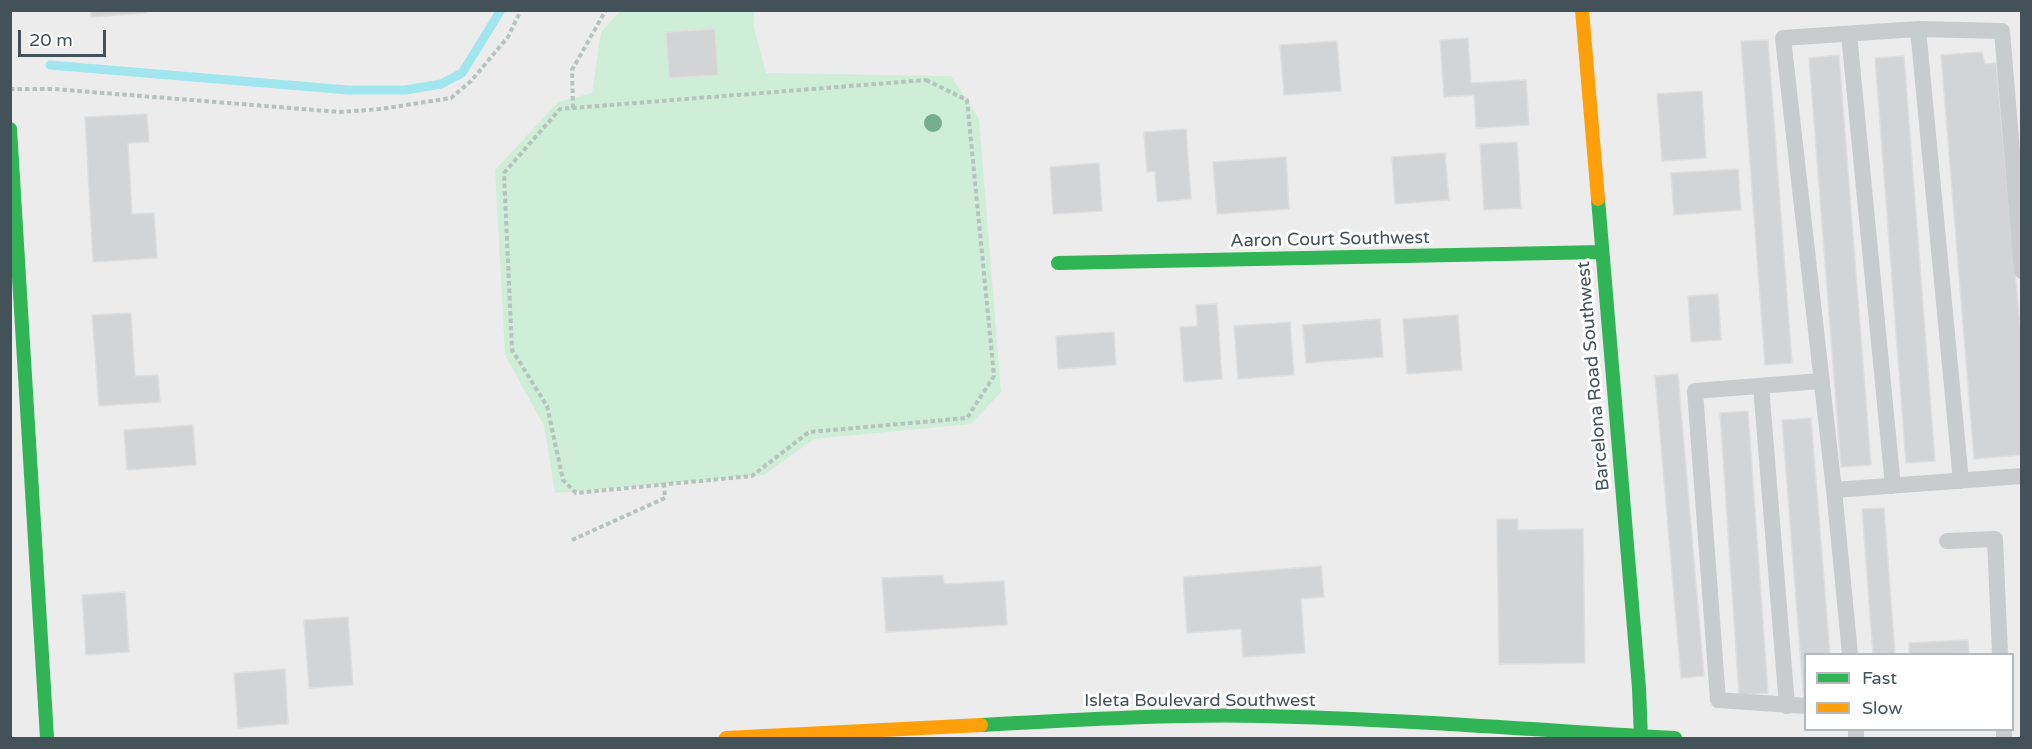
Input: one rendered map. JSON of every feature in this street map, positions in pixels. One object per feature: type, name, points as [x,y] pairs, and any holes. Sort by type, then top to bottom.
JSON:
[{"type":"street","name":"Barcelona Road Southwest","points":[[1582,10],[1639,688],[1641,737]]},
{"type":"street","points":[[10,129],[47,738]]},
{"type":"street","name":"Aaron Court Southwest","points":[[1058,264],[1602,252]]},
{"type":"street","name":"Isleta Boulevard Southwest","points":[[726,738],[1128,717],[1261,716],[1382,720],[1675,738]]},
{"type":"lane","points":[[1918,29],[1961,481]]},
{"type":"lane","points":[[1850,653],[1834,490],[1783,38],[1918,29],[2002,31],[2022,271]]},
{"type":"lane","points":[[1849,34],[1893,486]]},
{"type":"lane","points":[[1804,706],[1718,700],[1695,391],[1821,381]]},
{"type":"lane","points":[[1761,386],[1787,706]]},
{"type":"lane","points":[[1834,490],[2022,476]]},
{"type":"lane","points":[[1947,541],[1995,539],[2000,653]]},
{"type":"path","points":[[10,89],[54,89],[340,112],[428,102],[451,98],[471,81],[508,37],[521,10]]},
{"type":"path","points":[[573,108],[572,70],[606,10]]},
{"type":"path","points":[[926,80],[967,100],[993,376],[967,418],[809,432],[752,476],[664,484],[576,493],[563,480],[547,406],[513,350],[504,173],[561,109],[926,80]]},
{"type":"path","points":[[573,540],[665,498],[664,484]]},
{"type":"green space","points":[[620,11],[754,11],[754,28],[766,73],[951,76],[979,119],[1001,392],[971,424],[814,439],[764,475],[555,493],[544,426],[505,355],[495,170],[558,102],[592,93],[601,32]]},
{"type":"building","points":[[91,10],[147,10],[147,13],[91,17]]},
{"type":"building","points":[[715,29],[718,75],[669,78],[666,32]]},
{"type":"building","points":[[1468,38],[1471,83],[1526,80],[1529,125],[1476,128],[1474,95],[1444,97],[1440,40]]},
{"type":"building","points":[[1768,40],[1792,363],[1765,365],[1741,41]]},
{"type":"building","points":[[1337,41],[1341,91],[1284,95],[1280,45]]},
{"type":"building","points":[[1982,52],[1985,64],[1996,63],[2022,347],[2022,455],[1974,459],[1941,55]]},
{"type":"building","points":[[1839,55],[1871,465],[1841,467],[1809,58]]},
{"type":"building","points":[[1904,56],[1935,461],[1906,463],[1875,58]]},
{"type":"building","points":[[1702,91],[1706,158],[1662,161],[1657,94]]},
{"type":"building","points":[[147,114],[149,142],[128,143],[132,214],[154,213],[157,258],[93,262],[85,117]]},
{"type":"building","points":[[1186,129],[1191,199],[1157,202],[1155,171],[1147,172],[1144,132]]},
{"type":"building","points":[[1517,142],[1521,208],[1484,210],[1480,144]]},
{"type":"building","points":[[1445,153],[1449,200],[1395,204],[1392,157]]},
{"type":"building","points":[[1286,157],[1289,209],[1217,214],[1213,162]]},
{"type":"building","points":[[1099,163],[1102,211],[1053,214],[1050,167]]},
{"type":"building","points":[[1738,169],[1741,210],[1674,215],[1671,173]]},
{"type":"building","points":[[1718,294],[1721,340],[1691,342],[1688,296]]},
{"type":"building","points":[[1217,304],[1222,379],[1184,382],[1180,327],[1197,326],[1196,305]]},
{"type":"building","points":[[131,313],[135,376],[158,375],[160,402],[99,406],[92,315]]},
{"type":"building","points":[[1458,315],[1462,370],[1407,374],[1403,319]]},
{"type":"building","points":[[1380,319],[1383,357],[1306,363],[1303,325]]},
{"type":"building","points":[[1290,322],[1294,375],[1238,379],[1234,326]]},
{"type":"building","points":[[1114,332],[1116,365],[1058,369],[1056,336]]},
{"type":"building","points":[[1678,374],[1704,676],[1681,678],[1655,376]]},
{"type":"building","points":[[1748,411],[1768,693],[1739,695],[1720,413]]},
{"type":"building","points":[[1811,418],[1830,653],[1804,653],[1804,702],[1782,420]]},
{"type":"building","points":[[193,425],[196,465],[127,470],[124,430]]},
{"type":"building","points":[[1884,508],[1895,653],[1873,653],[1862,509]]},
{"type":"building","points":[[1497,519],[1518,519],[1518,530],[1583,529],[1585,663],[1499,664]]},
{"type":"building","points":[[1321,566],[1324,597],[1301,599],[1305,653],[1243,657],[1241,629],[1187,633],[1183,577]]},
{"type":"building","points":[[943,575],[944,584],[1004,581],[1007,625],[886,632],[882,578]]},
{"type":"building","points":[[125,592],[129,652],[86,655],[82,595]]},
{"type":"building","points":[[348,617],[353,685],[309,688],[304,620]]},
{"type":"building","points":[[1968,640],[1969,653],[1909,653],[1909,643]]},
{"type":"building","points":[[285,669],[288,724],[238,728],[234,673]]},
{"type":"waterway","points":[[50,65],[348,90],[405,90],[441,84],[462,73],[501,10]]},
{"type":"traffic: fast","points":[[10,129],[47,738]]},
{"type":"traffic: fast","points":[[1598,199],[1639,688],[1641,738]]},
{"type":"traffic: fast","points":[[1058,263],[1602,252]]},
{"type":"traffic: fast","points":[[981,725],[1087,719],[1262,716],[1417,722],[1675,738]]},
{"type":"traffic: slow","points":[[1582,10],[1598,199]]},
{"type":"traffic: slow","points":[[726,738],[981,725]]}]
